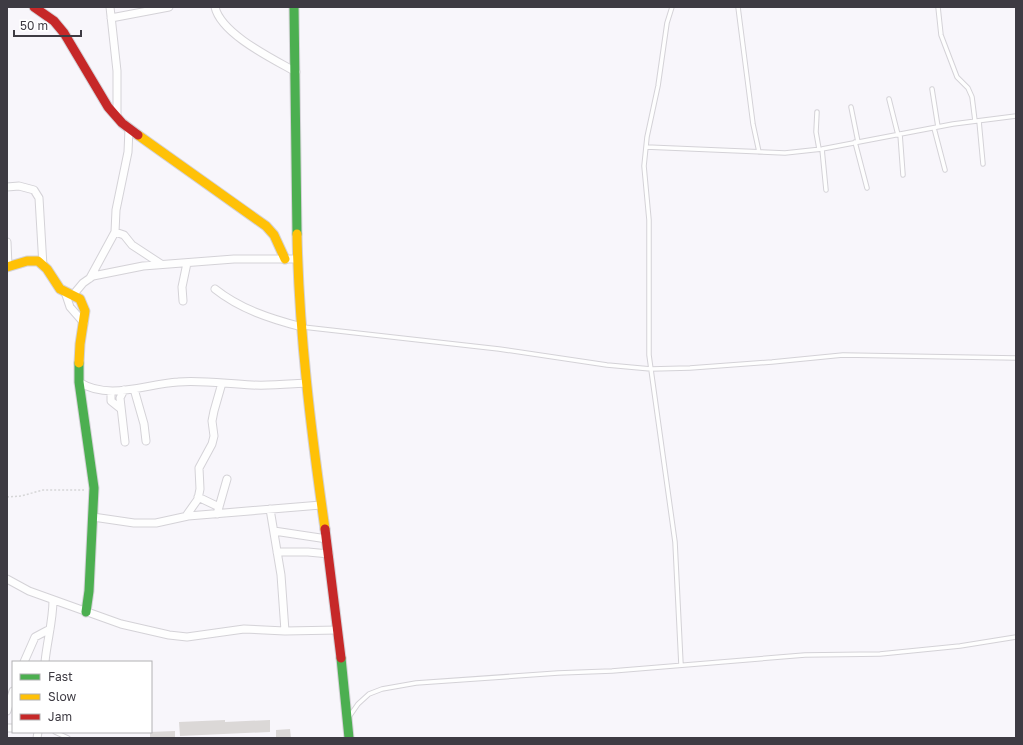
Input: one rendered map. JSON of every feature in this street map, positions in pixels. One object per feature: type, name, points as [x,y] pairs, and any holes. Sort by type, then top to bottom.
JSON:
[{"type":"street","points":[[34,7],[54,22],[64,33],[108,107],[117,118],[129,129],[266,226],[274,235],[285,259]]},
{"type":"street","points":[[110,7],[117,71],[117,118]]},
{"type":"street","points":[[111,18],[169,7]]},
{"type":"street","points":[[215,7],[216,15],[225,26],[262,52],[296,72]]},
{"type":"street","points":[[294,7],[298,290],[307,383],[321,505],[327,539],[338,630],[349,738]]},
{"type":"street","points":[[90,278],[115,232],[116,210],[128,152],[129,129]]},
{"type":"street","points":[[7,187],[19,186],[34,190],[39,198],[43,266]]},
{"type":"street","points":[[115,232],[124,235],[132,246],[161,264]]},
{"type":"street","points":[[7,242],[8,266],[27,261],[38,261],[60,289],[83,303],[85,312],[80,344],[79,382],[94,492],[89,591],[86,612]]},
{"type":"street","points":[[69,294],[93,276],[143,266],[298,259]]},
{"type":"street","points":[[183,301],[182,288],[187,263]]},
{"type":"street","points":[[215,289],[233,302],[265,316],[302,326]]},
{"type":"street","points":[[79,382],[86,386],[111,391],[179,382],[253,385],[307,383]]},
{"type":"street","points":[[186,516],[198,497],[200,489],[199,468],[212,444],[214,436],[212,420],[222,383]]},
{"type":"street","points":[[134,389],[144,424],[146,441]]},
{"type":"street","points":[[124,390],[120,398],[126,442]]},
{"type":"street","points":[[111,391],[111,401],[121,409]]},
{"type":"street","points":[[218,510],[227,479]]},
{"type":"street","points":[[198,497],[218,510]]},
{"type":"street","points":[[93,517],[134,523],[156,523],[218,510],[270,509],[321,505]]},
{"type":"street","points":[[270,509],[282,575],[286,631]]},
{"type":"street","points":[[274,531],[327,539]]},
{"type":"street","points":[[277,552],[329,554]]},
{"type":"street","points":[[7,578],[29,591],[86,612],[121,624],[169,635],[187,637],[244,629],[286,631],[338,630]]},
{"type":"street","points":[[45,661],[53,619],[53,600]]},
{"type":"street","points":[[24,661],[35,637],[50,630]]},
{"type":"street","points":[[7,711],[12,694]]},
{"type":"lane","points":[[672,7],[667,23],[644,166],[649,220],[651,368],[675,542],[681,665]]},
{"type":"lane","points":[[738,7],[753,124],[759,152]]},
{"type":"lane","points":[[938,7],[941,35],[956,77],[968,88],[972,97],[983,164]]},
{"type":"lane","points":[[932,89],[936,127],[945,170]]},
{"type":"lane","points":[[889,99],[899,134],[903,175]]},
{"type":"lane","points":[[851,107],[867,188]]},
{"type":"lane","points":[[817,112],[816,132],[826,190]]},
{"type":"lane","points":[[646,147],[785,153],[820,149],[936,127],[1016,116]]},
{"type":"lane","points":[[302,326],[500,349],[607,365],[651,368],[690,368],[772,362],[843,354],[1016,358]]},
{"type":"lane","points":[[347,720],[358,704],[369,694],[382,688],[468,679],[805,655],[880,654],[960,646],[1016,637]]},
{"type":"lane","points":[[57,733],[68,738]]},
{"type":"path","points":[[7,497],[51,490],[87,490],[94,492]]},
{"type":"building","points":[[225,720],[225,722],[270,720],[270,732],[180,736],[179,722]]},
{"type":"building","points":[[290,729],[291,738],[276,738],[276,730]]},
{"type":"building","points":[[175,731],[175,738],[150,738],[150,733]]},
{"type":"traffic: fast","points":[[294,7],[297,234]]},
{"type":"traffic: fast","points":[[79,363],[79,382],[94,488],[89,591],[86,612]]},
{"type":"traffic: fast","points":[[341,658],[349,738]]},
{"type":"traffic: slow","points":[[138,135],[266,226],[274,235],[285,259]]},
{"type":"traffic: slow","points":[[297,234],[300,308],[306,382],[325,529]]},
{"type":"traffic: slow","points":[[7,267],[27,261],[38,261],[47,269],[60,289],[80,299],[85,311],[79,363]]},
{"type":"traffic: jam","points":[[34,7],[54,21],[64,33],[108,107],[122,123],[138,135]]},
{"type":"traffic: jam","points":[[325,529],[341,658]]}]
